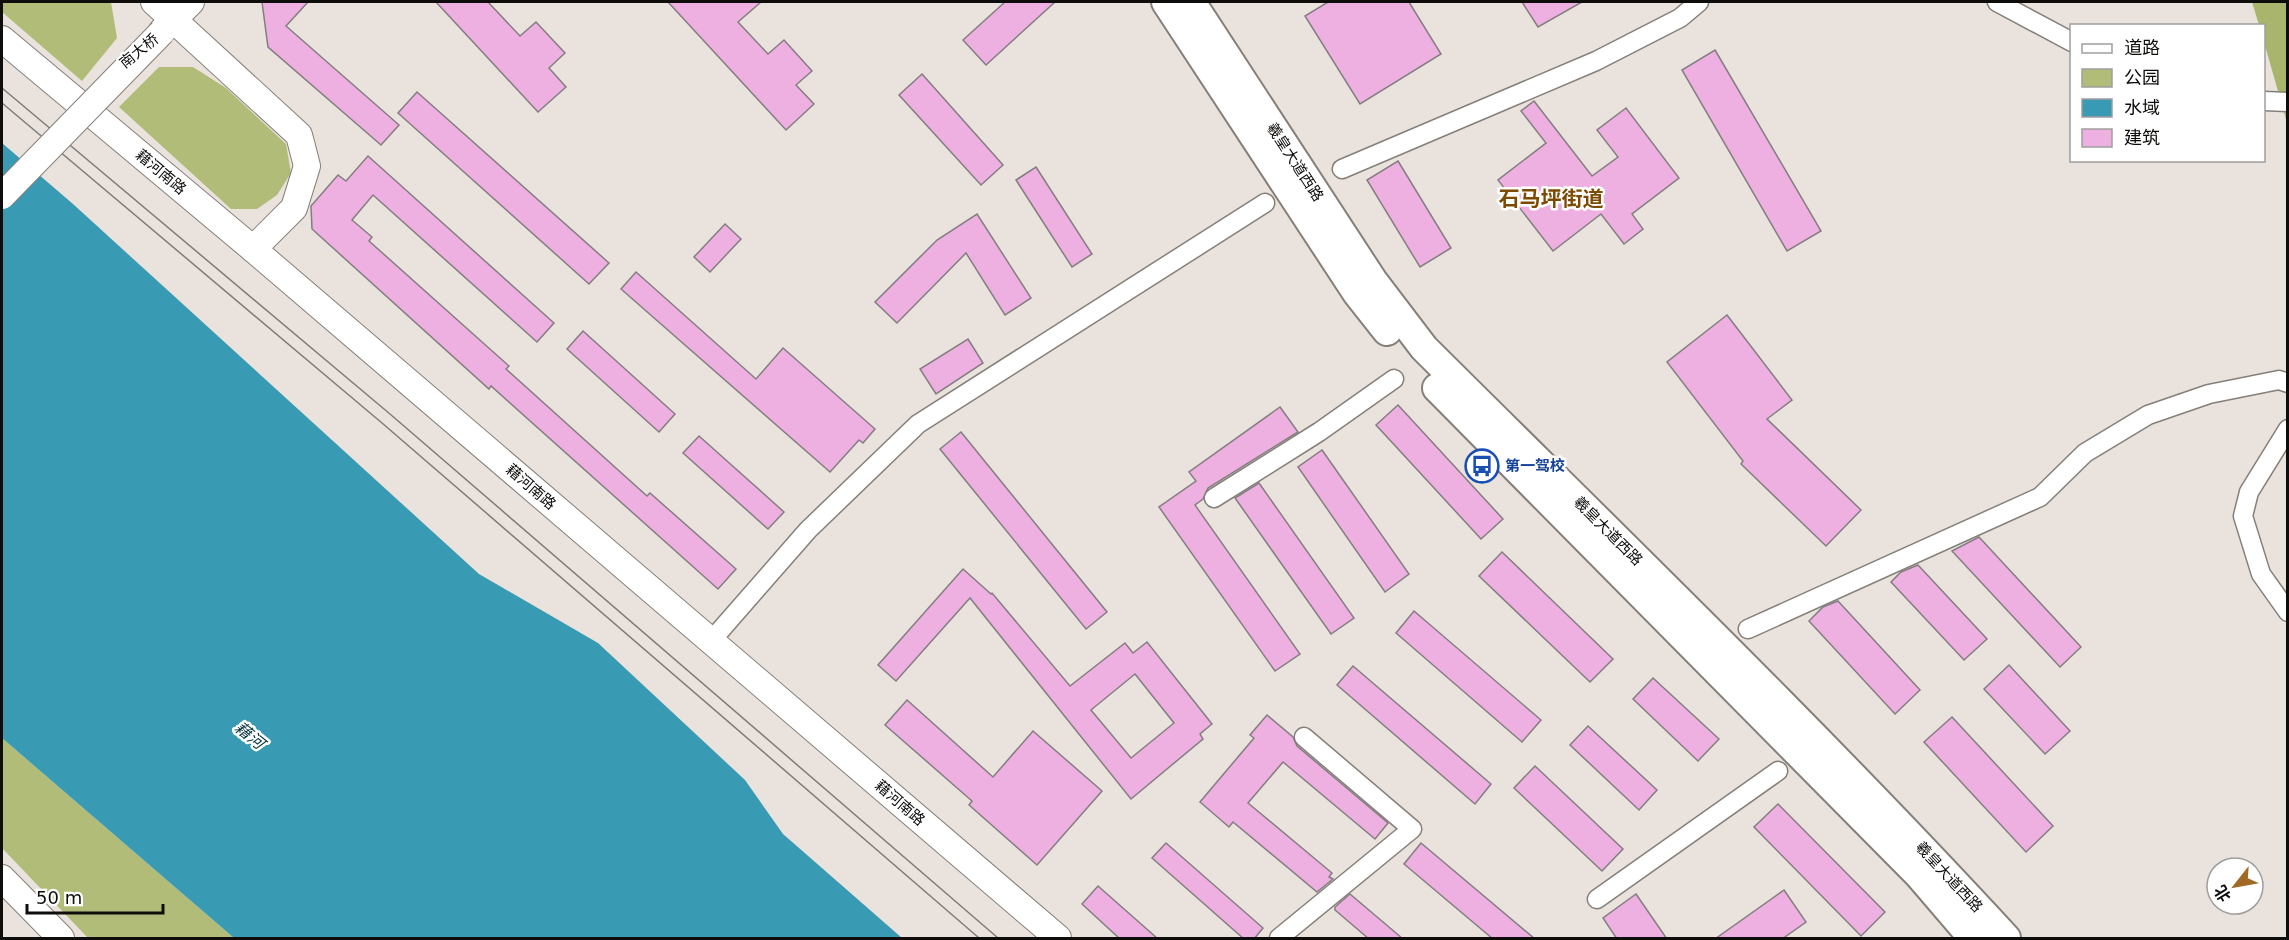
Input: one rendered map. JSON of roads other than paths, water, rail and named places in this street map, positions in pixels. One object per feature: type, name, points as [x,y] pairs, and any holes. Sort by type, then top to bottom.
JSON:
[{"type":"main road","points":[[154,2],[176,17],[299,135],[307,166],[294,208],[253,249]]},
{"type":"main road","name":"羲皇大道西路","points":[[1166,2],[1357,293],[1411,362],[1919,875],[1973,939]]},
{"type":"main road","name":"羲皇大道西路","points":[[1191,2],[1372,281],[1424,348],[1807,730],[1933,859],[2006,939]]},
{"type":"main road","name":"南大桥","points":[[2,178],[130,56],[176,17]]},
{"type":"main road","name":"南大桥","points":[[2,196],[176,17]]},
{"type":"main road","name":"藉河南路","points":[[2,39],[253,249],[1058,939]]},
{"type":"main road","points":[[2,878],[61,939]]},
{"type":"main road","points":[[2,903],[37,939]]},
{"type":"street","points":[[1342,169],[1596,61],[1680,18],[1699,2]]},
{"type":"street","points":[[1997,2],[2070,41]]},
{"type":"street","points":[[2265,101],[2288,102]]},
{"type":"street","points":[[711,641],[808,530],[918,424],[1265,203]]},
{"type":"street","points":[[1214,498],[1319,432],[1394,379]]},
{"type":"street","points":[[1748,629],[2040,497],[2085,453],[2148,415],[2209,394],[2279,380],[2288,383]]},
{"type":"street","points":[[2288,429],[2249,492],[2243,516],[2261,574],[2288,612]]},
{"type":"street","points":[[1279,939],[1412,829],[1304,737]]},
{"type":"street","points":[[1597,899],[1778,771]]},
{"type":"water","name":"藉河","points":[[2,143],[73,204],[479,574],[598,643],[745,780],[783,834],[902,938],[234,938],[2,738]]},
{"type":"tram line","points":[[2,88],[390,414],[998,938]]},
{"type":"tram line","points":[[2,103],[382,423],[979,938]]},
{"type":"place","name":"第一驾校","points":[[1482,466]]},
{"type":"district","name":"石马坪街道","points":[[1551,199]]}]
